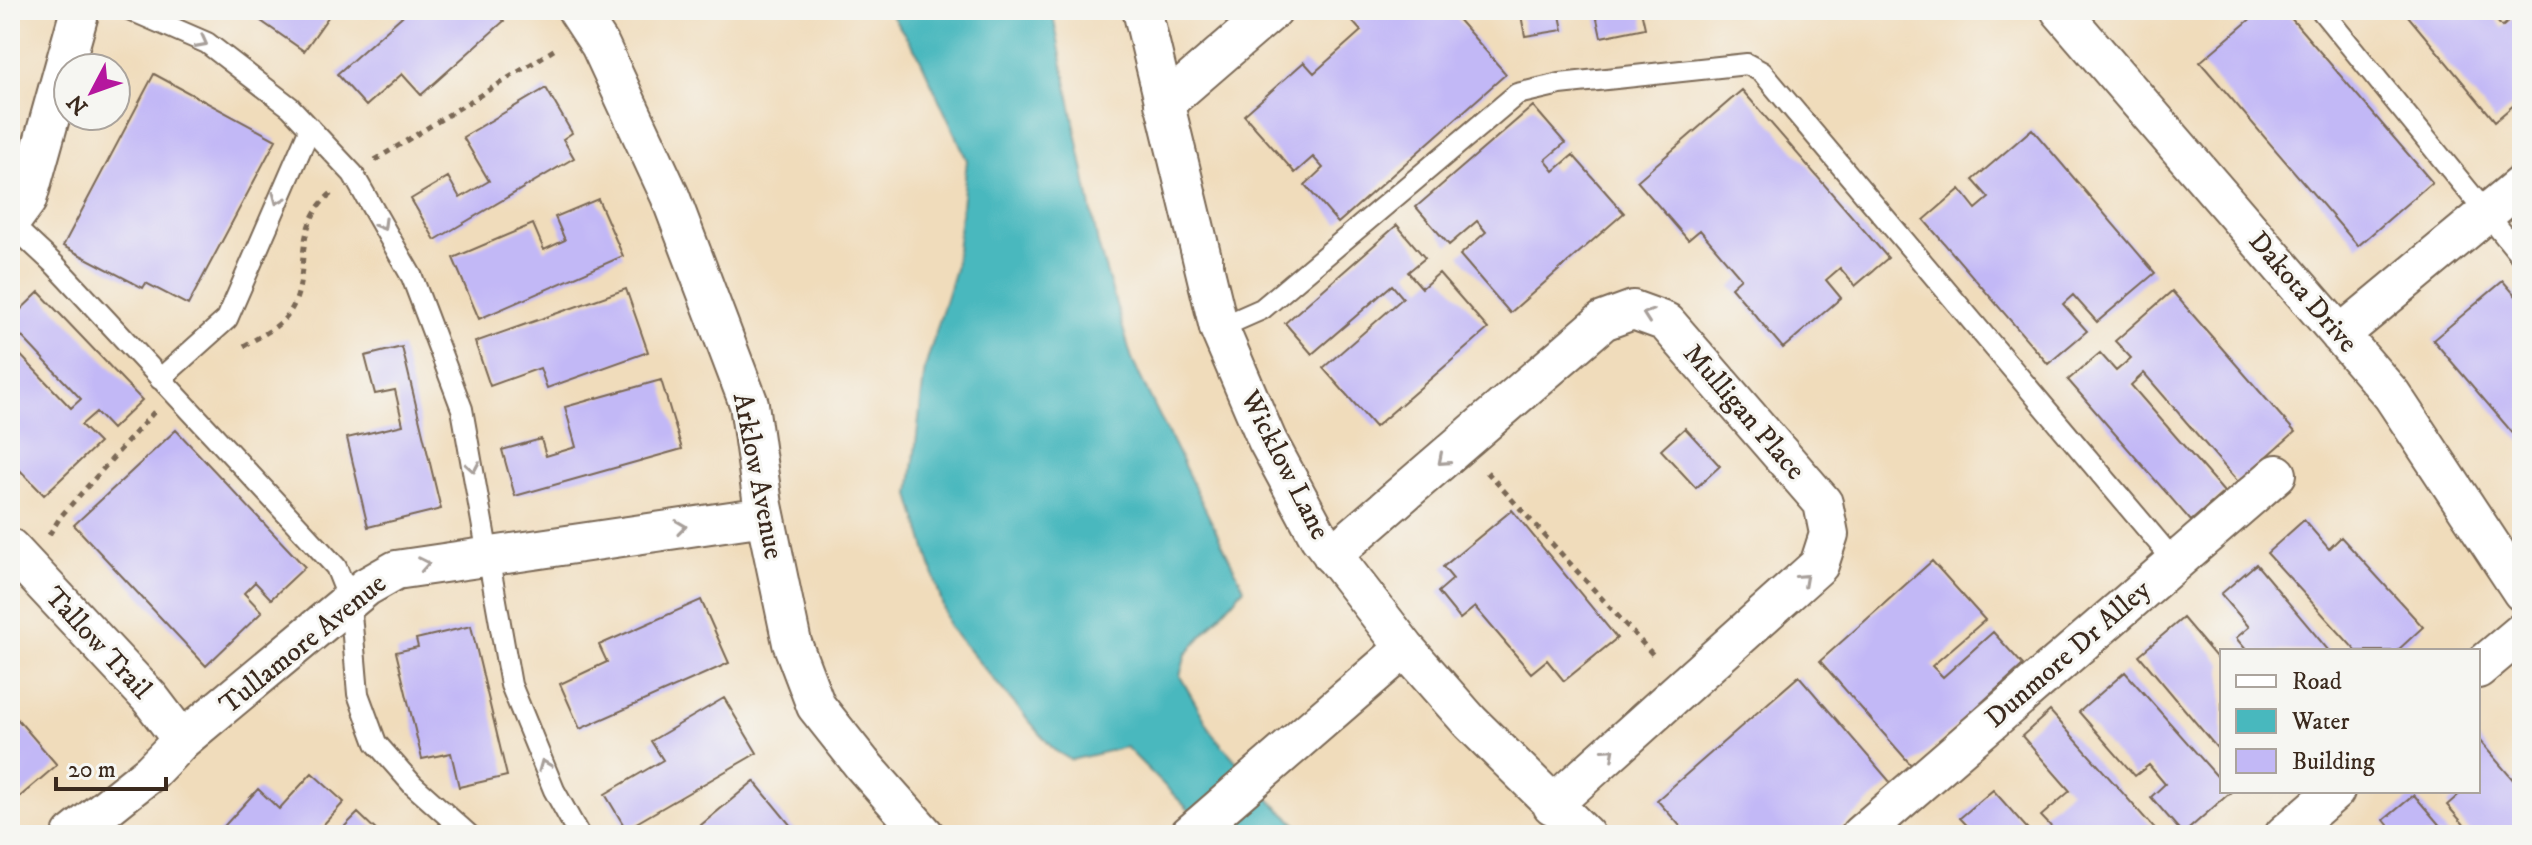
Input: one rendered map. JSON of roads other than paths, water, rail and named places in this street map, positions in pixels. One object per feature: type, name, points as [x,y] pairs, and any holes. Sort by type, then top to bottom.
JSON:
[{"type":"street","points":[[10,223],[27,200],[80,10]]},
{"type":"street","name":"Arklow Avenue","points":[[577,10],[600,45],[670,196],[749,404],[765,516],[792,643],[816,706],[925,835]]},
{"type":"street","name":"Wicklow Lane","points":[[1142,10],[1219,328],[1267,440],[1332,555],[1405,648],[1470,722],[1585,835]]},
{"type":"street","points":[[1164,104],[1273,10]]},
{"type":"street","name":"Dakota Drive","points":[[2060,10],[2392,395],[2522,592]]},
{"type":"street","points":[[2340,335],[2522,184]]},
{"type":"street","name":"Mulligan Place","points":[[1332,555],[1603,321],[1633,310],[1666,322],[1823,503],[1829,534],[1819,565],[1552,805]]},
{"type":"street","name":"Dunmore Dr Alley","points":[[1860,835],[2277,474]]},
{"type":"street","name":"Tullamore Avenue","points":[[75,834],[151,772],[182,740],[350,602],[396,570],[488,554],[765,516]]},
{"type":"street","name":"Tallow Trail","points":[[10,548],[150,698],[182,740]]},
{"type":"street","points":[[2480,667],[2522,632]]},
{"type":"street","points":[[1189,835],[1405,648]]},
{"type":"street","points":[[2284,835],[2333,793]]},
{"type":"lane","points":[[131,10],[207,43],[290,107],[353,174],[412,277],[462,409],[511,685],[554,790],[579,835]]},
{"type":"lane","points":[[2321,10],[2522,257]]},
{"type":"lane","points":[[1219,328],[1262,309],[1517,94],[1560,84],[1747,64],[1762,72],[2175,562]]},
{"type":"lane","points":[[160,379],[227,319],[310,128]]},
{"type":"lane","points":[[10,223],[56,266],[336,567],[350,602],[358,694],[376,743],[413,785],[469,835]]},
{"type":"water","points":[[888,10],[1052,10],[1098,244],[1133,362],[1244,588],[1186,654],[1180,676],[1214,736],[1272,802],[1304,831],[1404,835],[1214,835],[1126,747],[1071,760],[1054,750],[949,627],[910,495],[925,368],[955,269],[967,160],[918,54]]}]
